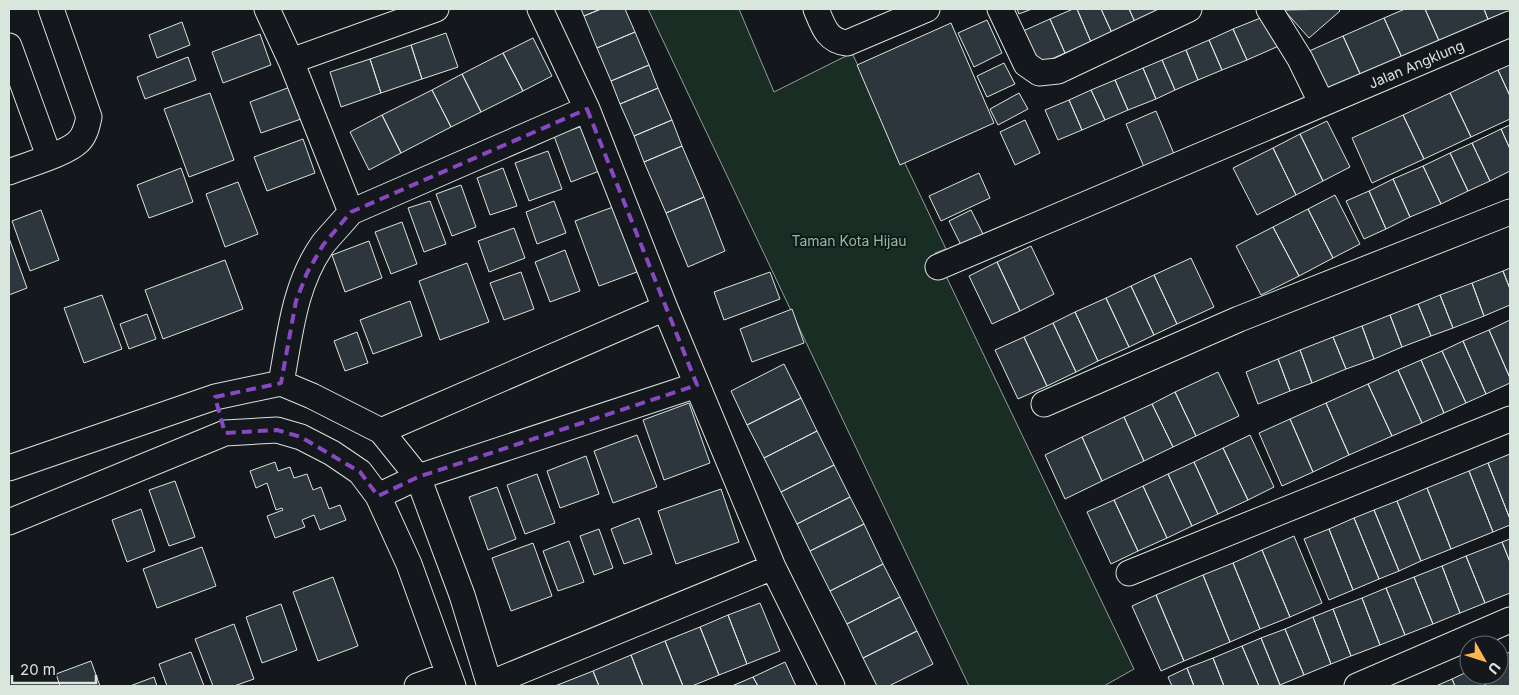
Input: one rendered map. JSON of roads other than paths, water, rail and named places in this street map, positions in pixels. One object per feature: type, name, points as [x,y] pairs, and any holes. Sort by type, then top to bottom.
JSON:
[{"type":"street","points":[[9,172],[78,142],[85,132],[89,118],[51,9]]},
{"type":"street","points":[[267,9],[291,61],[351,212]]},
{"type":"street","points":[[291,61],[436,9]]},
{"type":"street","points":[[540,9],[587,109],[665,308],[773,567],[832,686]]},
{"type":"street","points":[[816,9],[824,29],[830,37],[838,42],[847,43],[927,9]]},
{"type":"street","points":[[1000,9],[1026,64],[1032,70],[1045,73],[1058,71],[1189,9]]},
{"type":"street","points":[[1270,9],[1300,59],[1322,104]]},
{"type":"street","name":"Jalan Angklung","points":[[938,267],[1510,24]]},
{"type":"street","points":[[9,46],[49,156]]},
{"type":"street","points":[[281,383],[296,302],[307,273],[323,244],[351,212],[587,109]]},
{"type":"street","points":[[1044,404],[1239,319],[1510,212]]},
{"type":"street","points":[[381,431],[665,308]]},
{"type":"street","points":[[9,468],[214,397],[281,383],[312,396],[381,431],[418,477],[462,594],[489,685],[773,567]]},
{"type":"street","points":[[378,496],[418,477],[697,385]]},
{"type":"street","points":[[214,397],[225,434]]},
{"type":"street","points":[[1129,572],[1510,419]]},
{"type":"street","points":[[9,522],[225,434],[277,430],[301,437],[332,453],[360,472],[378,496],[408,564],[451,680],[417,686]]},
{"type":"street","points":[[1357,686],[1510,620]]},
{"type":"park label","name":"Taman Kota Hijau","points":[[849,240]]}]
